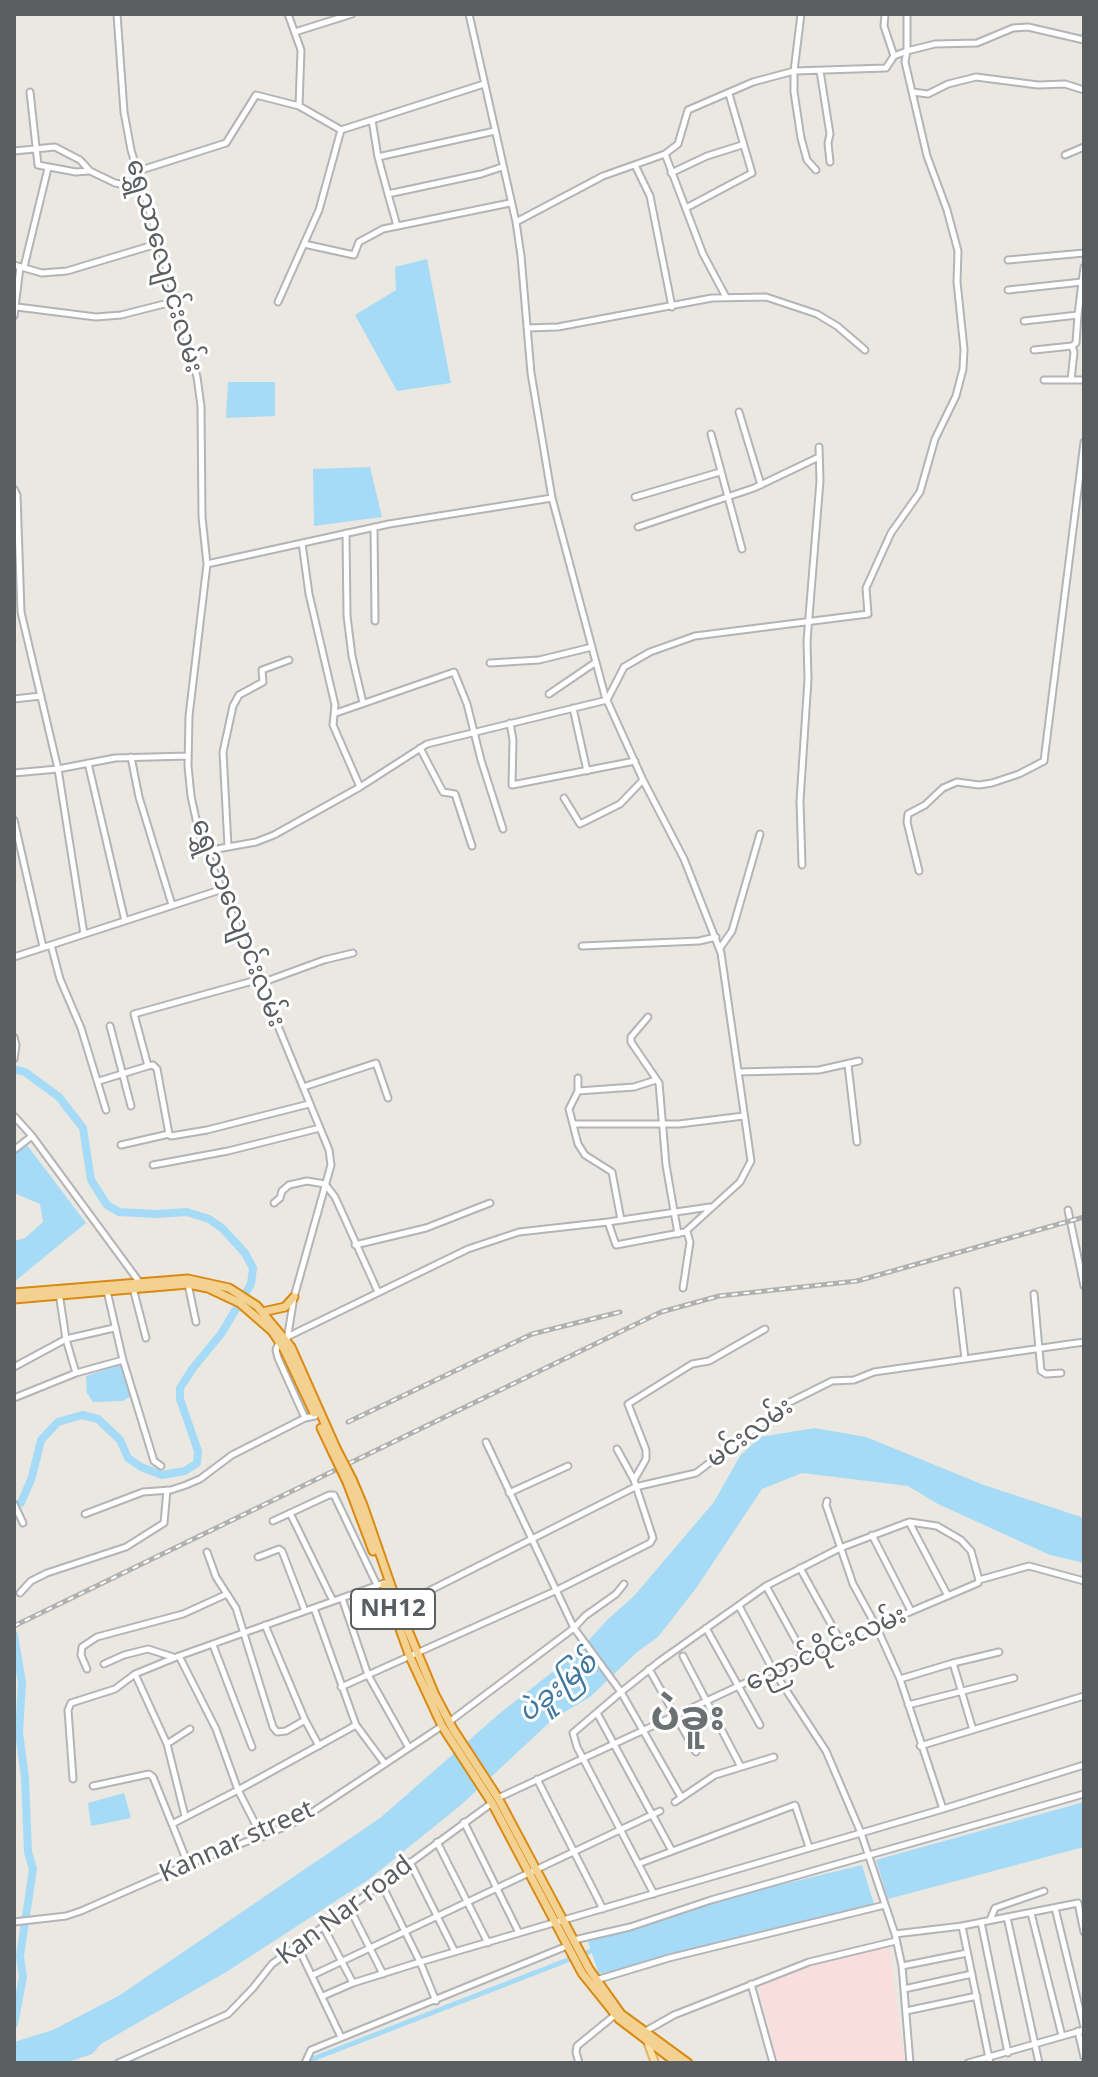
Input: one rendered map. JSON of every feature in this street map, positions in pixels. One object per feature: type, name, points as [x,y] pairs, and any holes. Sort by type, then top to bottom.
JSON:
[{"type":"highway","name":"NH12","points":[[59,1292],[107,1291],[188,1279],[228,1291],[242,1299],[262,1312],[284,1341],[334,1450]]},
{"type":"highway","name":"NH12","points":[[16,1299],[59,1292],[188,1284],[228,1291]]},
{"type":"highway","points":[[262,1312],[278,1310],[294,1297]]},
{"type":"highway","name":"NH12","points":[[242,1299],[284,1341],[315,1416],[363,1505],[413,1656],[448,1728],[493,1798],[585,1971],[615,2015],[688,2063]]},
{"type":"highway","name":"NH12","points":[[350,1480],[381,1584],[395,1608]]},
{"type":"highway","name":"NH12","points":[[585,1971],[621,2014],[677,2063]]},
{"type":"main road","points":[[646,2037],[655,2063]]},
{"type":"street","name":"ရွှေသာလျောင်းလမ်း","points":[[117,14],[124,112],[197,377],[201,406],[202,517],[207,564],[189,716],[191,796],[206,851],[329,1150],[331,1165],[284,1341]]},
{"type":"street","points":[[288,14],[301,50],[299,106]]},
{"type":"street","points":[[295,32],[352,14]]},
{"type":"street","points":[[469,14],[516,222],[531,373],[552,498],[607,700],[643,780],[684,859],[716,937],[751,1161],[740,1182],[687,1231],[616,1245],[608,1222]]},
{"type":"street","points":[[801,14],[794,71],[801,138],[807,160],[816,170]]},
{"type":"street","points":[[885,14],[884,26],[894,56]]},
{"type":"street","points":[[607,700],[624,667],[650,652],[695,636],[868,614],[866,588],[891,533],[920,492],[935,439],[956,396],[963,369],[958,251],[947,210],[932,175],[905,62],[907,14]]},
{"type":"street","points":[[516,222],[603,176],[665,154],[678,144],[688,110],[753,82],[794,71],[886,68],[894,56],[907,51],[935,44],[977,43],[1013,28],[1028,27],[1084,40]]},
{"type":"street","points":[[820,71],[830,134],[830,162]]},
{"type":"street","points":[[912,92],[928,94],[948,84],[976,77],[1038,85],[1065,84],[1084,90]]},
{"type":"street","points":[[138,171],[226,143],[256,95],[299,106],[341,130],[484,84]]},
{"type":"street","points":[[30,92],[38,165],[76,172],[90,171]]},
{"type":"street","points":[[686,208],[752,173],[729,94]]},
{"type":"street","points":[[372,120],[378,157],[397,226]]},
{"type":"street","points":[[278,302],[319,210],[341,130]]},
{"type":"street","points":[[378,157],[495,131]]},
{"type":"street","points":[[671,173],[707,156],[742,145]]},
{"type":"street","points":[[14,151],[55,147],[80,160],[90,171],[115,183],[143,188]]},
{"type":"street","points":[[1065,155],[1084,147]]},
{"type":"street","points":[[665,154],[703,254],[726,297]]},
{"type":"street","points":[[635,165],[650,196],[672,307]]},
{"type":"street","points":[[388,194],[502,167]]},
{"type":"street","points":[[48,168],[19,266],[15,313],[96,317],[121,315],[176,301]]},
{"type":"street","points":[[304,244],[354,255],[359,242],[383,229],[510,203]]},
{"type":"street","points":[[19,266],[42,273],[67,271],[160,243]]},
{"type":"street","points":[[1008,260],[1084,253]]},
{"type":"street","points":[[1034,350],[1076,343],[1084,267]]},
{"type":"street","points":[[1008,290],[1082,282]]},
{"type":"street","points":[[527,328],[558,327],[726,297],[773,297],[837,326],[865,350]]},
{"type":"street","points":[[1024,321],[1078,315]]},
{"type":"street","points":[[1071,380],[1072,346]]},
{"type":"street","points":[[1044,380],[1084,380]]},
{"type":"street","points":[[739,412],[761,485]]},
{"type":"street","points":[[711,434],[742,549]]},
{"type":"street","points":[[919,871],[907,822],[908,814],[925,805],[943,788],[957,782],[992,783],[1044,761],[1084,442]]},
{"type":"street","points":[[802,865],[800,801],[820,481],[819,447]]},
{"type":"street","points":[[638,527],[761,485],[819,457]]},
{"type":"street","points":[[635,497],[720,472]]},
{"type":"street","points":[[14,489],[17,495],[16,565],[21,612],[58,769],[84,934]]},
{"type":"street","points":[[207,564],[374,527],[552,498]]},
{"type":"street","points":[[374,527],[375,621]]},
{"type":"street","points":[[346,533],[347,616],[363,703]]},
{"type":"street","points":[[302,543],[309,594],[336,713],[333,725],[360,787]]},
{"type":"street","points":[[490,663],[539,660],[592,647]]},
{"type":"street","points":[[228,846],[222,779],[223,752],[233,706],[239,695],[263,682],[262,670],[289,660]]},
{"type":"street","points":[[549,694],[596,662]]},
{"type":"street","points":[[336,713],[454,672],[467,704],[503,829]]},
{"type":"street","points":[[14,699],[41,696]]},
{"type":"street","points":[[206,851],[256,842],[274,835],[360,787],[427,744],[607,700]]},
{"type":"street","points":[[573,708],[587,771]]},
{"type":"street","points":[[510,723],[513,740],[512,785],[635,761]]},
{"type":"street","points":[[420,748],[443,792],[455,794],[472,846]]},
{"type":"street","points":[[14,773],[131,757],[188,756]]},
{"type":"street","points":[[131,757],[142,809],[172,905]]},
{"type":"street","points":[[88,763],[125,921]]},
{"type":"street","points":[[564,798],[580,824],[620,804],[643,780]]},
{"type":"street","points":[[14,820],[43,948]]},
{"type":"street","points":[[719,949],[732,931],[760,834]]},
{"type":"street","points":[[14,957],[223,889]]},
{"type":"street","points":[[582,946],[699,941],[716,937]]},
{"type":"street","points":[[51,945],[106,1110]]},
{"type":"street","points":[[148,1066],[134,1014],[137,1012],[261,981],[353,953]]},
{"type":"street","points":[[648,1017],[631,1037],[631,1042],[661,1093],[673,1213],[678,1234]]},
{"type":"street","points":[[110,1026],[131,1106]]},
{"type":"street","points":[[14,1037],[14,1059]]},
{"type":"street","points":[[738,1072],[793,1072],[859,1061]]},
{"type":"street","points":[[303,1087],[376,1063],[388,1098]]},
{"type":"street","points":[[98,1081],[153,1065],[157,1069],[169,1134]]},
{"type":"street","points":[[848,1065],[857,1142]]},
{"type":"street","points":[[578,1078],[578,1091],[569,1109],[578,1144],[585,1155],[612,1172],[621,1220]]},
{"type":"street","points":[[578,1091],[634,1087],[656,1080]]},
{"type":"street","points":[[121,1145],[169,1134],[207,1130],[310,1104]]},
{"type":"street","points":[[14,1116],[32,1136],[136,1286],[146,1338]]},
{"type":"street","points":[[573,1124],[663,1124],[744,1116]]},
{"type":"street","points":[[153,1165],[228,1151],[320,1128]]},
{"type":"street","points":[[14,1150],[32,1136]]},
{"type":"street","points":[[274,1203],[289,1185],[307,1181],[325,1184],[335,1197],[378,1292]]},
{"type":"street","points":[[355,1245],[426,1228],[490,1203]]},
{"type":"street","points":[[305,1418],[276,1350],[284,1341],[378,1292],[468,1249],[519,1232],[711,1207]]},
{"type":"street","points":[[1068,1210],[1084,1286]]},
{"type":"street","points":[[683,1288],[690,1242],[687,1231]]},
{"type":"street","points":[[188,1284],[196,1322]]},
{"type":"street","points":[[107,1291],[114,1328],[154,1461],[161,1466]]},
{"type":"street","points":[[957,1291],[965,1359]]},
{"type":"street","points":[[59,1292],[66,1339],[76,1373]]},
{"type":"street","points":[[1034,1294],[1042,1373],[1061,1373]]},
{"type":"street","points":[[14,1367],[66,1339],[114,1328]]},
{"type":"street","points":[[634,1480],[647,1456],[628,1407],[630,1401],[692,1364],[709,1361],[765,1329]]},
{"type":"street","name":"မင်းလမ်း","points":[[395,1608],[635,1487],[696,1473],[790,1402],[832,1381],[854,1380],[874,1372],[1084,1342]]},
{"type":"street","points":[[14,1398],[76,1373],[123,1360]]},
{"type":"street","points":[[85,1514],[143,1492],[167,1490],[200,1479],[232,1455],[305,1418],[315,1416]]},
{"type":"street","points":[[486,1442],[574,1628],[621,1692],[681,1797]]},
{"type":"street","points":[[341,1687],[555,1591],[650,1543],[653,1538],[634,1480],[617,1449]]},
{"type":"street","points":[[509,1493],[568,1466]]},
{"type":"street","points":[[20,1593],[39,1577],[126,1547],[164,1523],[167,1490]]},
{"type":"street","points":[[73,1779],[68,1710],[71,1703],[115,1689],[135,1674],[176,1657],[381,1584],[334,1495],[273,1521]]},
{"type":"street","points":[[827,1501],[853,1584],[900,1679],[943,1809]]},
{"type":"street","points":[[14,1504],[23,1523]]},
{"type":"street","points":[[290,1513],[333,1601]]},
{"type":"street","points":[[909,1522],[948,1596]]},
{"type":"street","points":[[654,1894],[572,1738],[573,1733],[649,1669],[766,1586],[872,1535],[909,1522],[937,1526],[961,1540],[971,1551],[979,1580]]},
{"type":"street","points":[[872,1535],[911,1611]]},
{"type":"street","points":[[258,1557],[279,1549],[282,1551],[305,1611]]},
{"type":"street","points":[[207,1552],[216,1577],[236,1608],[273,1727],[277,1732],[286,1731],[305,1720]]},
{"type":"street","name":"ညောင်ဝိုင်းလမ်း","points":[[493,1798],[979,1580],[1029,1566],[1084,1581]]},
{"type":"street","points":[[800,1568],[841,1642]]},
{"type":"street","name":"Kannar street","points":[[15,1922],[81,1911],[308,1815],[409,1748],[448,1728],[616,1594],[624,1584]]},
{"type":"street","points":[[766,1586],[805,1657]]},
{"type":"street","points":[[87,1669],[81,1655],[82,1647],[97,1637],[183,1614],[227,1594]]},
{"type":"street","points":[[342,1598],[368,1675],[409,1748]]},
{"type":"street","points":[[739,1606],[773,1670],[826,1751],[861,1833],[896,1937],[902,1966],[910,2063]]},
{"type":"street","points":[[314,1608],[356,1725],[385,1764]]},
{"type":"street","points":[[265,1625],[319,1746]]},
{"type":"street","points":[[706,1628],[760,1725]]},
{"type":"street","points":[[213,1645],[252,1747]]},
{"type":"street","points":[[104,1664],[148,1649],[176,1657],[216,1729],[238,1790],[262,1837]]},
{"type":"street","points":[[900,1679],[999,1652]]},
{"type":"street","points":[[683,1656],[741,1767]]},
{"type":"street","points":[[953,1663],[973,1730]]},
{"type":"street","points":[[649,1669],[696,1752]]},
{"type":"street","points":[[135,1674],[167,1744],[185,1816]]},
{"type":"street","points":[[908,1705],[1014,1678]]},
{"type":"street","points":[[920,1746],[1084,1696]]},
{"type":"street","points":[[597,1713],[672,1851]]},
{"type":"street","points":[[172,1824],[356,1725]]},
{"type":"street","points":[[167,1744],[190,1729]]},
{"type":"street","points":[[675,1802],[708,1778],[774,1757]]},
{"type":"street","points":[[323,1996],[420,1962],[1084,1765]]},
{"type":"street","points":[[93,1786],[149,1774],[153,1777],[188,1864]]},
{"type":"street","points":[[537,1779],[603,1909]]},
{"type":"street","points":[[305,2063],[311,2050],[572,1943],[711,1900],[1084,1794]]},
{"type":"street","name":"Kan Nar road","points":[[118,2063],[228,2014],[272,1964],[493,1798]]},
{"type":"street","points":[[638,1864],[795,1805],[809,1847]]},
{"type":"street","points":[[313,1975],[660,1811]]},
{"type":"street","points":[[464,1822],[519,1933]]},
{"type":"street","points":[[437,1842],[488,1943]]},
{"type":"street","points":[[410,1862],[455,1952]]},
{"type":"street","points":[[381,1883],[436,2001]]},
{"type":"street","points":[[990,1920],[995,1908],[1044,1891]]},
{"type":"street","points":[[646,2037],[674,2015],[751,1984],[809,1962],[896,1937],[1078,1903],[1084,1932]]},
{"type":"street","points":[[596,1981],[669,1958],[885,1905]]},
{"type":"street","points":[[349,1907],[383,1974]]},
{"type":"street","points":[[1055,1908],[1082,2029],[1084,2057]]},
{"type":"street","points":[[1031,1913],[1062,2036]]},
{"type":"street","points":[[1007,1917],[1039,2063]]},
{"type":"street","points":[[981,1922],[1008,2053]]},
{"type":"street","points":[[323,1926],[353,1983]]},
{"type":"street","points":[[962,1926],[990,2060]]},
{"type":"street","points":[[297,1945],[341,2037]]},
{"type":"street","points":[[902,1966],[967,1953]]},
{"type":"street","points":[[904,1989],[972,1974]]},
{"type":"street","points":[[751,1984],[773,2063]]},
{"type":"street","points":[[906,2011],[977,1996]]},
{"type":"street","points":[[579,2063],[577,2046],[615,2015]]},
{"type":"street","points":[[968,2063],[990,2060],[1082,2029]]},
{"type":"shaded area","points":[[889,1948],[905,2063],[777,2063],[757,1979],[786,1966],[864,1949]]},
{"type":"water","points":[[427,259],[451,383],[397,391],[355,315],[396,290],[395,267]]},
{"type":"water","points":[[228,382],[275,382],[275,416],[226,418]]},
{"type":"water","points":[[370,467],[382,517],[314,526],[313,469]]},
{"type":"water","points":[[27,1145],[86,1223],[14,1282],[14,1241],[25,1238],[43,1222],[40,1204],[14,1193],[14,1155]]},
{"type":"water","points":[[122,1364],[132,1396],[122,1401],[93,1402],[87,1393],[86,1376]]},
{"type":"water","name":"ပဲခူးမြစ်","points":[[815,1428],[866,1437],[984,1485],[1084,1518],[1084,1563],[1050,1555],[938,1504],[908,1486],[802,1473],[762,1489],[697,1587],[658,1637],[637,1652],[590,1697],[553,1719],[461,1805],[368,1880],[228,1971],[101,2044],[92,2054],[65,2063],[14,2063],[14,2042],[53,2030],[120,1995],[380,1818],[499,1714],[579,1651],[634,1596],[714,1502],[740,1456],[760,1437]]},
{"type":"water","points":[[124,1793],[131,1818],[91,1826],[88,1803]]},
{"type":"water","points":[[1084,1802],[1084,1847],[888,1899],[876,1860]]},
{"type":"water","points":[[862,1865],[874,1904],[599,1974],[588,1942],[722,1899]]},
{"type":"waterway","points":[[14,1069],[25,1072],[59,1097],[83,1128],[91,1180],[107,1205],[119,1212],[187,1212],[209,1219],[245,1253],[253,1268],[251,1284],[221,1334],[180,1388],[180,1399],[198,1451],[197,1463],[185,1471],[162,1475],[141,1467],[128,1458],[120,1440],[98,1419],[82,1415],[58,1422],[41,1440],[32,1477],[21,1503],[14,1505]]},
{"type":"waterway","points":[[14,1635],[22,1683],[19,1732],[25,1778],[28,1852],[33,1869],[20,1956],[23,1977],[14,2024]]},
{"type":"waterway","points":[[305,2062],[591,1951]]},
{"type":"railway","points":[[14,1626],[661,1312],[719,1296],[857,1281],[1084,1217]]},
{"type":"railway","points":[[348,1422],[532,1334],[620,1312]]},
{"type":"district","name":"ပဲခူး","points":[[688,1718]]}]
